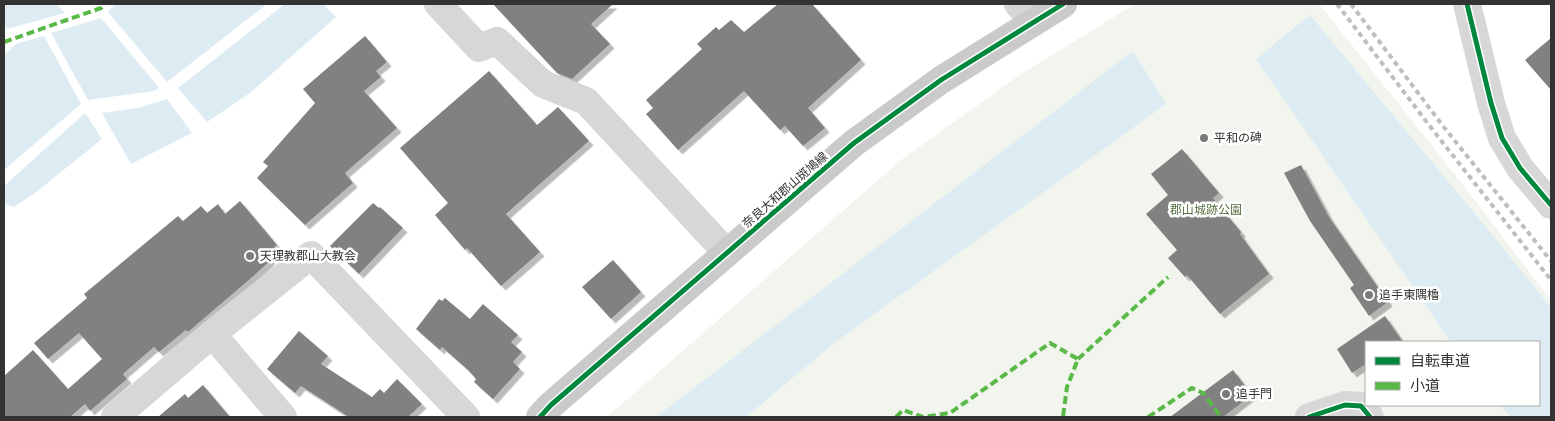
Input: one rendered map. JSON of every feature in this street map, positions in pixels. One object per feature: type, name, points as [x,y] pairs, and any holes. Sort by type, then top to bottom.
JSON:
[{"type":"main road","name":"奈良大和郡山斑鳩線","points":[[540,417],[551,405],[854,143],[942,80],[1026,13],[1063,4]]},
{"type":"street","points":[[438,4],[479,48],[497,41],[543,84],[586,101],[726,253]]},
{"type":"street","points":[[1467,4],[1491,103],[1502,138],[1520,168],[1551,205]]},
{"type":"street","points":[[115,417],[212,334],[311,255],[458,414]]},
{"type":"street","points":[[212,334],[283,417]]},
{"type":"street","points":[[1309,417],[1345,404],[1361,406],[1370,417]]},
{"type":"green space","name":"郡山城跡公園","points":[[1135,4],[1319,4],[1453,172],[1551,300],[1551,417],[607,417],[901,160],[1021,74]]},
{"type":"shaded area","points":[[4,4],[57,4],[65,13],[7,29],[4,24]]},
{"type":"shaded area","points":[[115,4],[267,4],[167,82],[108,12]]},
{"type":"shaded area","points":[[285,4],[323,4],[336,17],[250,93],[207,122],[178,88]]},
{"type":"shaded area","points":[[1310,15],[1490,232],[1551,308],[1551,417],[1511,417],[1501,406],[1540,406],[1540,341],[1450,341],[1256,59]]},
{"type":"shaded area","points":[[101,18],[159,88],[154,91],[88,100],[51,33]]},
{"type":"shaded area","points":[[44,36],[81,104],[4,170],[4,55],[16,44]]},
{"type":"shaded area","points":[[1133,51],[1166,104],[838,340],[746,417],[656,417]]},
{"type":"shaded area","points":[[167,99],[192,133],[131,164],[102,113],[138,108]]},
{"type":"shaded area","points":[[85,113],[102,139],[35,193],[14,207],[7,205],[4,200],[4,186]]},
{"type":"building","points":[[493,4],[613,4],[591,24],[610,44],[572,79],[557,73]]},
{"type":"building","points":[[778,4],[812,4],[861,60],[808,108],[825,128],[803,146],[785,126],[780,130],[744,91],[678,150],[646,114],[653,108],[646,100],[702,49],[697,44],[716,27],[719,30],[731,20],[744,32]]},
{"type":"building","points":[[365,36],[387,62],[376,71],[381,77],[364,91],[397,128],[345,173],[353,183],[305,225],[257,178],[268,166],[263,162],[315,103],[303,89]]},
{"type":"building","points":[[1551,38],[1551,90],[1525,60]]},
{"type":"building","points":[[489,71],[537,125],[558,107],[589,141],[506,214],[540,252],[501,286],[467,248],[465,250],[435,215],[448,203],[400,148]]},
{"type":"building","points":[[1182,149],[1219,193],[1213,198],[1241,232],[1240,234],[1269,274],[1220,314],[1187,275],[1185,277],[1168,258],[1177,250],[1146,214],[1168,195],[1151,174]]},
{"type":"building","points":[[1301,165],[1329,217],[1388,302],[1369,316],[1350,288],[1354,285],[1310,221],[1284,173]]},
{"type":"building","points":[[240,201],[277,245],[274,247],[277,249],[268,257],[271,260],[188,332],[186,330],[159,352],[154,347],[123,374],[127,379],[90,411],[85,404],[70,417],[4,417],[4,376],[33,350],[68,389],[102,359],[79,333],[48,359],[34,343],[87,298],[84,294],[178,216],[183,221],[201,206],[207,213],[218,204],[225,214]]},
{"type":"building","points":[[373,203],[403,228],[359,274],[330,246]]},
{"type":"building","points":[[613,260],[641,292],[611,319],[582,287]]},
{"type":"building","points":[[445,298],[470,319],[483,304],[518,335],[511,342],[522,352],[513,362],[520,369],[493,399],[474,382],[476,379],[468,370],[442,347],[440,350],[416,329],[439,299],[442,301]]},
{"type":"building","points":[[1385,316],[1402,341],[1365,341],[1365,365],[1352,373],[1337,349]]},
{"type":"building","points":[[299,331],[328,356],[321,364],[372,397],[380,389],[384,393],[397,379],[422,404],[408,417],[349,417],[301,386],[295,393],[267,369]]},
{"type":"building","name":"追手門","points":[[1233,370],[1252,395],[1223,417],[1170,417]]},
{"type":"building","points":[[203,385],[230,417],[158,417],[185,394],[188,398]]},
{"type":"railway","points":[[1337,4],[1432,129],[1551,280]]},
{"type":"railway","points":[[1351,4],[1443,126],[1551,261]]},
{"type":"marked path","points":[[4,42],[101,8],[105,4]]},
{"type":"marked path","points":[[1078,359],[1168,277]]},
{"type":"marked path","points":[[896,417],[903,410],[923,417],[950,413],[1050,343],[1078,359],[1067,387],[1063,417]]},
{"type":"marked path","points":[[1148,417],[1192,388],[1203,393],[1221,417]]},
{"type":"cycle path","points":[[540,417],[551,405],[854,143],[941,80],[1063,4]]},
{"type":"cycle path","points":[[1467,4],[1491,103],[1502,138],[1520,168],[1551,205]]},
{"type":"cycle path","points":[[1309,417],[1345,405],[1361,406],[1370,417]]},
{"type":"place","name":"平和の碑","points":[[1204,138]]},
{"type":"place","name":"天理教郡山大教会","points":[[250,256]]},
{"type":"place","name":"追手東隅櫓","points":[[1369,295]]},
{"type":"place","name":"追手門","points":[[1226,394]]}]
